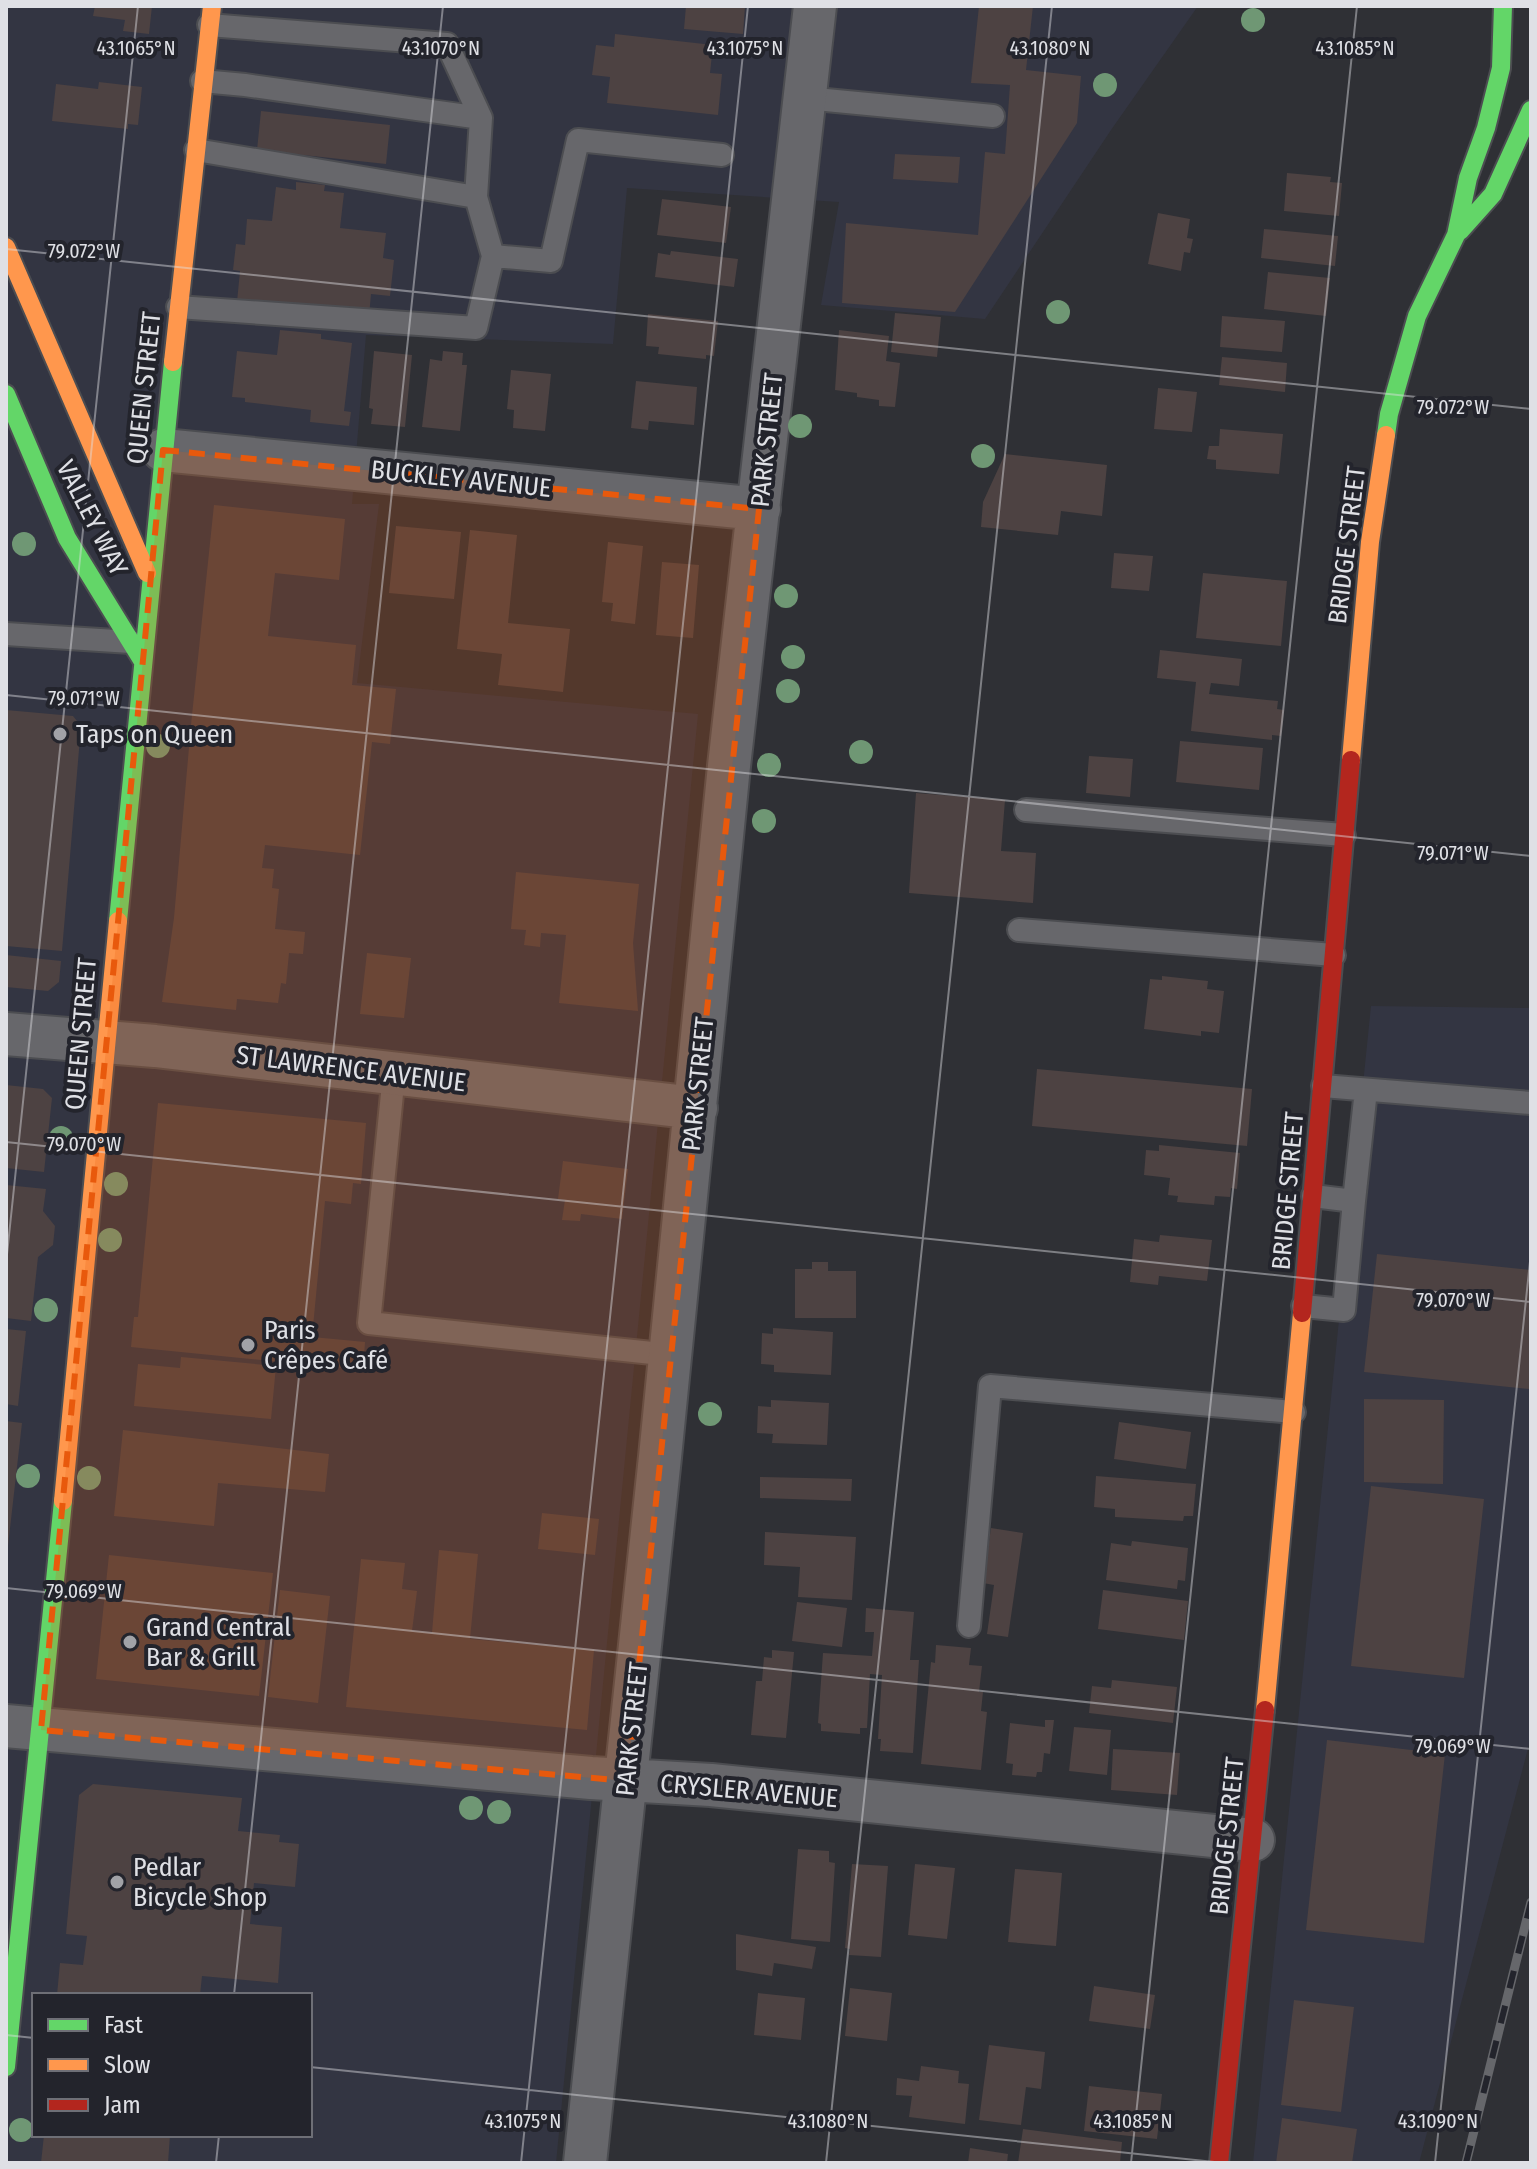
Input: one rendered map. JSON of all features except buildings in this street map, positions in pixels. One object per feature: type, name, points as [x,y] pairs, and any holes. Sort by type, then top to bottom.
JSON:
[{"type":"street","name":"PARK STREET","points":[[585,2163],[671,1355],[729,766],[815,6]]},
{"type":"street","name":"BRIDGE STREET","points":[[1219,2163],[1294,1412],[1370,542],[1389,414],[1417,316],[1456,235],[1468,178],[1486,128],[1501,68],[1503,6]]},
{"type":"street","name":"QUEEN STREET","points":[[6,2067],[24,1728],[108,1043],[136,651],[150,579],[211,16]]},
{"type":"street","name":"BRIDGE STREET","points":[[1456,235],[1493,194],[1531,110]]},
{"type":"street","name":"VALLEY WAY","points":[[6,247],[150,579]]},
{"type":"street","name":"VALLEY WAY","points":[[6,394],[14,431],[67,538],[136,651]]},
{"type":"street","name":"BUCKLEY AVENUE","points":[[163,450],[759,509]]},
{"type":"street","name":"ST LAWRENCE AVENUE","points":[[6,1034],[696,1108]]},
{"type":"street","name":"CRYSLER AVENUE","points":[[24,1728],[627,1781],[711,1785],[1253,1840]]},
{"type":"lane","points":[[178,307],[476,328],[493,256],[476,197],[481,118],[447,44],[211,16]]},
{"type":"lane","points":[[202,81],[481,118]]},
{"type":"lane","points":[[805,98],[993,116]]},
{"type":"lane","points":[[493,256],[551,261],[578,140],[722,155]]},
{"type":"lane","points":[[196,150],[476,197]]},
{"type":"lane","points":[[6,634],[136,651]]},
{"type":"lane","points":[[1026,810],[1344,835]]},
{"type":"lane","points":[[1019,930],[1334,955]]},
{"type":"lane","points":[[394,1074],[369,1323],[671,1355]]},
{"type":"lane","points":[[1323,1086],[1531,1103]]},
{"type":"lane","points":[[1303,1306],[1344,1310],[1366,1090]]},
{"type":"lane","points":[[1313,1196],[1354,1201]]},
{"type":"lane","points":[[969,1626],[990,1386],[1294,1412]]},
{"type":"highlighted area","points":[[163,450],[759,509],[627,1781],[41,1730]]},
{"type":"shaded area","points":[[6,6],[1198,6],[985,319],[821,305],[839,202],[627,188],[613,344],[366,335],[352,504],[379,504],[357,683],[698,714],[556,2163],[6,2163]]},
{"type":"shaded area","points":[[1371,1006],[1531,1008],[1531,1737],[1419,2163],[1253,2163]]},
{"type":"railway","points":[[1466,2163],[1531,1902]]},
{"type":"traffic: fast","points":[[1386,435],[1417,316],[1456,235],[1468,178],[1486,128],[1501,68],[1503,6]]},
{"type":"traffic: fast","points":[[1460,231],[1493,194],[1531,110]]},
{"type":"traffic: fast","points":[[118,921],[173,362]]},
{"type":"traffic: fast","points":[[6,394],[67,538],[142,660]]},
{"type":"traffic: fast","points":[[6,2067],[63,1501]]},
{"type":"traffic: slow","points":[[173,362],[212,6]]},
{"type":"traffic: slow","points":[[6,247],[147,573]]},
{"type":"traffic: slow","points":[[1351,760],[1370,542],[1386,435]]},
{"type":"traffic: slow","points":[[63,1501],[118,921]]},
{"type":"traffic: slow","points":[[1265,1710],[1302,1313]]},
{"type":"traffic: jam","points":[[1302,1313],[1351,760]]},
{"type":"traffic: jam","points":[[1219,2163],[1265,1710]]},
{"type":"place","name":"Taps on Queen","points":[[60,734]]},
{"type":"place","name":"Paris Crêpes Café","points":[[248,1345]]},
{"type":"place","name":"Grand Central Bar & Grill","points":[[130,1642]]},
{"type":"place","name":"Pedlar Bicycle Shop","points":[[117,1882]]}]
